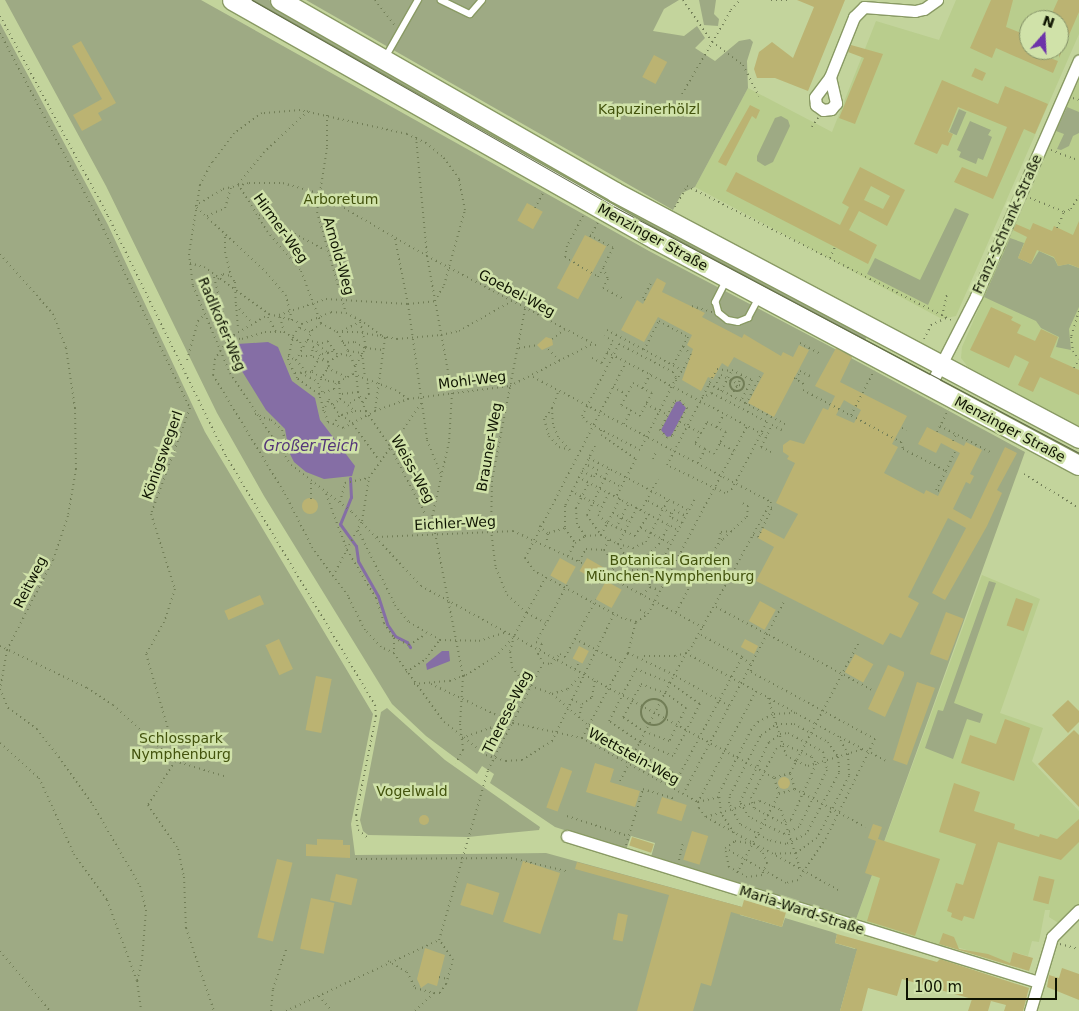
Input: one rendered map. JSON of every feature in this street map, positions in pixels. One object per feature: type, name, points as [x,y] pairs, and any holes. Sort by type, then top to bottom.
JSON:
[{"type":"main road","name":"Menzinger Straße","points":[[232,0],[728,278],[1079,465]]},
{"type":"main road","name":"Menzinger Straße","points":[[280,0],[616,192],[1079,438]]},
{"type":"street","points":[[830,77],[854,17],[864,7],[915,12],[924,10],[936,0]]},
{"type":"street","name":"Franz-Schrank-Straße","points":[[930,386],[962,325],[1079,60]]},
{"type":"street","name":"Maria-Ward-Straße","points":[[567,836],[1038,982]]},
{"type":"street","points":[[1030,1011],[1051,941],[1056,931],[1079,910]]},
{"type":"lane","points":[[384,60],[418,0]]},
{"type":"lane","points":[[441,0],[470,14],[482,0]]},
{"type":"lane","points":[[728,278],[716,302],[719,313],[733,322],[744,321],[760,295]]},
{"type":"path","points":[[375,0],[399,32]]},
{"type":"path","points":[[683,0],[712,42],[743,65],[759,96]]},
{"type":"path","points":[[682,94],[712,42],[740,0]]},
{"type":"path","points":[[771,0],[787,0]]},
{"type":"path","points":[[0,16],[108,216],[226,456],[376,705],[376,716],[356,815],[358,830],[368,838]]},
{"type":"path","name":"Königswegerl","points":[[0,34],[100,220],[190,408],[151,514],[175,589],[164,622],[146,654],[174,749],[175,761]]},
{"type":"path","name":"Radlkofer-Weg","points":[[416,137],[308,111],[273,110],[242,125],[212,162],[195,206],[190,263],[193,286],[220,350],[255,414],[284,457],[311,482],[340,502],[362,521],[413,580],[774,778]]},
{"type":"path","name":"Hirmer-Weg","points":[[308,111],[264,152],[238,184],[257,214],[301,272],[321,323]]},
{"type":"path","name":"Arnold-Weg","points":[[327,115],[326,148],[316,212],[325,250],[346,313]]},
{"type":"path","points":[[416,137],[427,256],[452,393],[449,442],[430,522]]},
{"type":"path","points":[[280,316],[291,309],[313,302],[340,299],[408,304],[435,301],[440,296],[464,218],[463,188],[449,164],[416,137]]},
{"type":"path","points":[[1042,146],[1074,160],[1079,158]]},
{"type":"path","name":"Goebel-Weg","points":[[238,184],[283,183],[318,193],[427,256],[598,346]]},
{"type":"path","points":[[238,184],[195,206],[225,236],[232,238],[267,272],[286,296],[291,309],[292,320]]},
{"type":"path","points":[[672,213],[687,186],[962,325]]},
{"type":"path","points":[[206,216],[225,208],[231,187]]},
{"type":"path","points":[[536,208],[546,189]]},
{"type":"path","points":[[1020,194],[1064,212],[1072,209],[1079,196]]},
{"type":"path","points":[[585,211],[567,246],[565,258],[598,277],[614,248],[590,236],[599,219]]},
{"type":"path","points":[[1057,228],[1064,212]]},
{"type":"path","points":[[257,214],[325,250]]},
{"type":"path","points":[[225,236],[225,252],[231,276],[235,282],[238,330]]},
{"type":"path","points":[[395,238],[414,339],[427,440],[441,474]]},
{"type":"path","points":[[830,258],[835,247]]},
{"type":"path","name":"Reitweg","points":[[0,254],[53,314],[66,348],[76,434],[76,469],[68,516],[53,560],[7,650],[0,688],[8,708],[37,729],[98,812],[140,886],[146,910],[142,960],[136,981]]},
{"type":"path","points":[[190,263],[204,267],[214,277],[269,315],[280,316],[302,324]]},
{"type":"path","points":[[603,268],[608,279],[603,288],[624,299]]},
{"type":"path","points":[[218,279],[223,274],[231,276]]},
{"type":"path","points":[[214,277],[229,338]]},
{"type":"path","points":[[645,300],[643,298],[651,283]]},
{"type":"path","points":[[942,316],[947,294]]},
{"type":"path","points":[[296,360],[300,356],[311,332],[321,323],[337,332],[363,333],[385,338],[414,339],[459,330],[512,302]]},
{"type":"path","points":[[236,305],[252,323]]},
{"type":"path","points":[[692,306],[719,313]]},
{"type":"path","name":"Brauner-Weg","points":[[525,309],[492,481],[491,530],[499,579],[510,600],[527,613],[546,623]]},
{"type":"path","points":[[1074,368],[1079,359],[1073,351],[1071,337],[1079,311]]},
{"type":"path","points":[[346,313],[385,338],[375,411],[370,416],[343,428],[328,422],[319,394],[294,373],[288,356],[293,336],[302,324],[317,316],[346,313]]},
{"type":"path","points":[[186,360],[198,321],[204,315]]},
{"type":"path","points":[[269,315],[238,330],[229,338],[220,350],[212,370],[215,382],[285,494],[312,547],[348,596],[365,630],[381,648],[394,653]]},
{"type":"path","points":[[269,315],[276,332]]},
{"type":"path","points":[[280,316],[284,332]]},
{"type":"path","points":[[921,344],[931,325],[946,318]]},
{"type":"path","points":[[342,331],[359,321]]},
{"type":"path","points":[[355,366],[365,348],[359,321]]},
{"type":"path","points":[[644,350],[659,321],[688,336],[673,365]]},
{"type":"path","points":[[300,328],[311,332]]},
{"type":"path","points":[[552,339],[565,329]]},
{"type":"path","points":[[607,330],[682,370]]},
{"type":"path","points":[[229,338],[242,339],[284,332],[293,336],[302,350]]},
{"type":"path","name":"Weiss-Weg","points":[[337,332],[355,366],[358,392],[366,411],[389,445],[435,533],[463,676],[463,750],[456,763]]},
{"type":"path","points":[[592,358],[602,363],[608,352],[613,341],[604,336]]},
{"type":"path","points":[[307,340],[328,341],[338,355]]},
{"type":"path","points":[[311,356],[313,347],[320,342]]},
{"type":"path","points":[[343,343],[355,342],[365,348],[383,350]]},
{"type":"path","name":"Mohl-Weg","points":[[375,411],[408,398],[510,386],[561,362],[593,343]]},
{"type":"path","points":[[800,343],[822,354]]},
{"type":"path","points":[[675,383],[673,372],[619,344],[582,416],[601,430],[640,450],[691,355],[683,346]]},
{"type":"path","points":[[316,345],[328,353]]},
{"type":"path","points":[[519,348],[537,345]]},
{"type":"path","points":[[313,347],[322,354],[327,368],[346,377]]},
{"type":"path","points":[[322,354],[332,352],[333,347]]},
{"type":"path","points":[[548,349],[561,362]]},
{"type":"path","points":[[348,351],[362,352]]},
{"type":"path","points":[[362,352],[364,376],[369,394],[363,403]]},
{"type":"path","points":[[608,352],[701,399],[724,414],[766,436]]},
{"type":"path","points":[[300,356],[311,356],[318,360],[326,361],[338,355],[350,356]]},
{"type":"path","points":[[288,356],[296,360],[306,372]]},
{"type":"path","points":[[312,372],[318,360]]},
{"type":"path","points":[[626,362],[526,552],[527,565],[614,614],[636,622]]},
{"type":"path","points":[[851,416],[877,366]]},
{"type":"path","points":[[322,392],[319,382],[321,375],[327,368]]},
{"type":"path","points":[[701,399],[712,393],[767,422],[735,483],[725,493],[667,464],[701,399],[717,369],[731,371],[752,380],[741,401]]},
{"type":"path","points":[[806,385],[795,379],[800,370],[810,376]]},
{"type":"path","points":[[721,391],[731,371]]},
{"type":"path","points":[[294,373],[312,372],[337,382],[342,394],[340,399],[333,405]]},
{"type":"path","points":[[301,373],[319,382]]},
{"type":"path","points":[[643,388],[650,374]]},
{"type":"path","points":[[714,387],[721,375],[747,389]]},
{"type":"path","points":[[319,394],[334,389],[337,382],[346,377],[364,376]]},
{"type":"path","points":[[533,376],[771,502],[768,506],[772,508],[758,537],[754,535],[701,635],[686,653],[620,781]]},
{"type":"path","points":[[731,380],[742,376]]},
{"type":"path","points":[[731,396],[742,376]]},
{"type":"path","points":[[742,376],[744,387]]},
{"type":"path","points":[[746,404],[760,376]]},
{"type":"path","points":[[366,379],[395,390],[408,398]]},
{"type":"path","points":[[731,380],[734,391]]},
{"type":"path","points":[[739,381],[740,385]]},
{"type":"path","points":[[633,383],[652,393],[640,416],[621,405],[627,394],[633,383]]},
{"type":"path","points":[[709,384],[785,424]]},
{"type":"path","points":[[613,387],[627,394]]},
{"type":"path","points":[[734,391],[744,387]]},
{"type":"path","points":[[559,390],[552,408],[544,419],[549,436],[559,447],[578,454]]},
{"type":"path","points":[[803,390],[946,471]]},
{"type":"path","points":[[342,394],[358,392]]},
{"type":"path","points":[[350,404],[360,397]]},
{"type":"path","points":[[323,410],[328,399],[341,415],[354,424],[379,460]]},
{"type":"path","points":[[340,399],[350,404],[355,411]]},
{"type":"path","points":[[675,401],[686,402],[687,408],[672,436],[661,435],[660,430],[668,415],[675,401]]},
{"type":"path","points":[[333,576],[362,521],[369,478],[389,445],[422,402]]},
{"type":"path","points":[[646,404],[668,415]]},
{"type":"path","points":[[857,404],[862,406]]},
{"type":"path","points":[[937,432],[950,406]]},
{"type":"path","points":[[552,408],[555,431],[570,450]]},
{"type":"path","points":[[624,424],[631,410]]},
{"type":"path","points":[[333,425],[341,415],[355,411],[366,411]]},
{"type":"path","points":[[255,414],[265,417],[282,430],[286,443],[284,457]]},
{"type":"path","points":[[717,427],[724,414]]},
{"type":"path","points":[[680,422],[701,433]]},
{"type":"path","points":[[707,422],[726,432],[714,454],[695,444],[701,433],[707,422]]},
{"type":"path","points":[[770,452],[761,447],[772,425],[782,430]]},
{"type":"path","points":[[582,738],[628,653],[636,622],[648,614],[747,426]]},
{"type":"path","points":[[940,426],[990,452]]},
{"type":"path","points":[[902,428],[907,430]]},
{"type":"path","points":[[601,430],[601,434],[636,459],[616,497]]},
{"type":"path","points":[[953,441],[956,434]]},
{"type":"path","points":[[961,442],[963,438]]},
{"type":"path","points":[[720,443],[734,451]]},
{"type":"path","points":[[575,543],[565,528],[564,514],[571,491],[595,446]]},
{"type":"path","points":[[697,463],[705,450]]},
{"type":"path","points":[[652,459],[656,452]]},
{"type":"path","points":[[939,491],[936,490],[956,452]]},
{"type":"path","points":[[589,458],[689,511]]},
{"type":"path","points":[[585,464],[598,470],[596,474]]},
{"type":"path","points":[[609,469],[591,502],[588,520],[601,535],[618,544],[638,547],[646,542],[668,500]]},
{"type":"path","points":[[582,471],[594,477],[596,474]]},
{"type":"path","points":[[596,474],[621,487]]},
{"type":"path","points":[[1024,474],[1079,508]]},
{"type":"path","points":[[578,477],[679,530]]},
{"type":"path","points":[[340,502],[347,482],[369,478]]},
{"type":"path","points":[[641,510],[658,479]]},
{"type":"path","points":[[311,482],[311,499]]},
{"type":"path","points":[[584,536],[576,516],[589,483]]},
{"type":"path","points":[[571,491],[601,507]]},
{"type":"path","points":[[609,493],[601,507],[599,518],[607,524],[635,536],[649,514]]},
{"type":"path","points":[[326,494],[347,550],[376,598],[376,604],[394,638],[394,653],[406,672],[439,717],[462,738],[494,758],[522,760],[543,749],[558,732],[582,673],[614,614]]},
{"type":"path","points":[[627,570],[644,570],[663,558],[695,498]]},
{"type":"path","points":[[601,535],[620,499]]},
{"type":"path","points":[[647,500],[672,514]]},
{"type":"path","points":[[742,503],[752,508]]},
{"type":"path","points":[[616,528],[628,504]]},
{"type":"path","points":[[676,612],[696,575],[718,544],[746,517],[748,506]]},
{"type":"path","points":[[618,544],[637,508]]},
{"type":"path","points":[[682,523],[670,517],[674,510],[686,516]]},
{"type":"path","points":[[613,513],[630,522]]},
{"type":"path","points":[[627,559],[648,556],[662,539],[669,525]]},
{"type":"path","points":[[539,526],[548,534]]},
{"type":"path","points":[[548,534],[565,528]]},
{"type":"path","points":[[641,528],[671,544]]},
{"type":"path","points":[[358,530],[404,618],[440,640],[457,641],[499,637],[507,632]]},
{"type":"path","name":"Eichler-Weg","points":[[377,537],[513,530],[546,544],[584,564]]},
{"type":"path","points":[[718,544],[721,532],[732,531]]},
{"type":"path","points":[[546,544],[548,534]]},
{"type":"path","points":[[568,556],[575,543],[584,536],[601,535]]},
{"type":"path","points":[[604,550],[610,539]]},
{"type":"path","points":[[618,544],[627,559],[627,570],[620,583]]},
{"type":"path","points":[[579,561],[586,550],[604,550]]},
{"type":"path","points":[[604,550],[615,564],[610,578]]},
{"type":"path","points":[[644,570],[650,586],[660,590]]},
{"type":"path","points":[[605,575],[704,628]]},
{"type":"path","points":[[414,684],[431,684],[463,676],[495,657],[514,636],[546,577]]},
{"type":"path","points":[[566,586],[536,642],[542,644],[539,649],[539,658],[543,663],[551,664],[560,654],[565,657],[596,600]]},
{"type":"path","points":[[642,595],[650,586]]},
{"type":"path","points":[[683,794],[784,602]]},
{"type":"path","points":[[716,606],[872,690]]},
{"type":"path","points":[[640,610],[648,614]]},
{"type":"path","points":[[622,618],[625,612]]},
{"type":"path","points":[[394,638],[410,645],[428,633]]},
{"type":"path","points":[[701,635],[742,656],[751,665],[751,672],[875,739],[839,813],[805,872],[791,884],[765,872],[725,848]]},
{"type":"path","points":[[514,636],[510,652],[512,668],[531,687],[552,694],[568,710],[589,726],[679,776]]},
{"type":"path","points":[[575,639],[622,663]]},
{"type":"path","points":[[406,672],[426,659],[440,640]]},
{"type":"path","points":[[859,642],[790,773],[795,789],[865,827]]},
{"type":"path","points":[[0,646],[87,688],[113,705],[175,761],[227,777]]},
{"type":"path","points":[[628,653],[663,658],[686,653],[888,762]]},
{"type":"path","points":[[587,656],[591,658]]},
{"type":"path","points":[[640,656],[729,706]]},
{"type":"path","points":[[672,788],[742,656]]},
{"type":"path","points":[[575,669],[579,662]]},
{"type":"path","name":"Therese-Weg","points":[[439,940],[461,856],[488,770],[543,663]]},
{"type":"path","points":[[636,669],[670,683],[700,704],[673,756],[640,742],[609,721],[622,695],[636,669]]},
{"type":"path","points":[[552,694],[568,689],[582,673]]},
{"type":"path","points":[[579,718],[582,704],[592,697],[595,680]]},
{"type":"path","name":"Wettstein-Weg","points":[[431,684],[513,723],[582,738],[698,802]]},
{"type":"path","points":[[641,684],[665,693],[686,708],[669,741],[645,732],[623,718],[632,700],[641,684]]},
{"type":"path","points":[[698,802],[756,691]]},
{"type":"path","points":[[768,698],[786,755],[796,761],[808,766],[863,749]]},
{"type":"path","points":[[572,699],[582,704]]},
{"type":"path","points":[[647,700],[660,702],[667,708],[666,719],[662,725],[650,723],[640,713],[642,706],[647,700]]},
{"type":"path","points":[[734,833],[720,813],[719,797],[736,757],[751,730],[758,722],[774,714],[796,713]]},
{"type":"path","points":[[462,738],[509,721]]},
{"type":"path","points":[[776,724],[794,724],[811,732],[828,742],[838,757],[839,773],[823,804],[806,834],[793,843],[777,844],[757,835],[740,824],[731,810],[730,795],[746,763],[761,735],[776,724]]},
{"type":"path","points":[[788,733],[806,742],[823,752],[827,760],[827,770],[814,800],[799,827],[790,833],[776,832],[762,825],[749,817],[741,807],[741,795],[755,768],[769,742],[780,734],[788,733]]},
{"type":"path","points":[[772,854],[796,853],[817,838],[849,776],[848,754],[838,736]]},
{"type":"path","points":[[0,743],[39,778],[74,854],[106,900],[136,981],[140,1011]]},
{"type":"path","points":[[782,744],[801,751],[816,764]]},
{"type":"path","points":[[751,803],[764,773],[782,744]]},
{"type":"path","points":[[175,761],[148,805],[178,849],[184,878],[186,928],[214,1011]]},
{"type":"path","points":[[787,823],[804,794],[816,764]]},
{"type":"path","points":[[737,874],[779,794],[774,778],[790,773]]},
{"type":"path","points":[[623,854],[643,788],[676,799]]},
{"type":"path","points":[[779,794],[795,789]]},
{"type":"path","points":[[698,802],[719,797]]},
{"type":"path","points":[[706,817],[751,803],[764,801],[783,813],[800,869]]},
{"type":"path","points":[[698,802],[706,817],[840,891]]},
{"type":"path","points":[[751,803],[768,816],[787,823]]},
{"type":"path","points":[[566,816],[629,836]]},
{"type":"path","points":[[725,848],[735,841],[752,844],[766,858],[765,872]]},
{"type":"path","points":[[676,870],[683,844]]},
{"type":"path","points":[[725,848],[726,862],[737,874],[752,878],[765,872]]},
{"type":"path","points":[[356,859],[461,856],[520,859],[566,871]]},
{"type":"path","points":[[286,1011],[388,961],[439,940],[453,960],[448,979],[440,993],[415,988],[406,972],[388,961]]},
{"type":"path","points":[[1051,941],[1079,949]]},
{"type":"path","points":[[271,1011],[273,989],[287,947]]},
{"type":"path","points":[[0,951],[50,1011]]},
{"type":"path","points":[[439,977],[448,979]]},
{"type":"path","points":[[415,1011],[434,992]]},
{"type":"path","points":[[318,995],[332,1011]]},
{"type":"shaded area","points":[[956,0],[1079,0],[1079,34],[1069,57],[1069,10],[1019,10],[1019,60],[1068,60],[956,316],[942,319],[695,187],[748,88],[832,132],[876,21],[939,40]]},
{"type":"shaded area","points":[[1079,79],[1079,426],[968,367],[961,358],[962,347]]},
{"type":"shaded area","points":[[982,575],[1040,599],[1000,713],[1043,728],[1032,761],[1079,811],[1079,906],[1060,924],[1049,917],[1050,910],[1045,910],[1039,942],[1032,941],[1028,956],[1013,952],[1010,963],[947,944],[946,947],[929,941],[926,944],[855,922]]},
{"type":"green space","name":"Botanical Garden München-Nymphenburg","points":[[5,0],[201,0],[649,251],[835,349],[852,355],[851,358],[1025,452],[855,922],[651,857],[655,843],[631,836],[626,850],[555,827],[490,783],[494,774],[482,766],[477,774],[426,736],[392,704],[264,496],[217,413],[106,186]]},
{"type":"green space","points":[[243,0],[269,0],[868,334],[863,344]]},
{"type":"green space","name":"Kapuzinerhölzl","points":[[306,0],[679,0],[664,9],[653,31],[684,36],[697,26],[705,38],[695,48],[715,61],[739,41],[750,39],[753,42],[747,61],[748,88],[695,187],[682,193],[673,210]]},
{"type":"green space","points":[[699,0],[716,0],[714,14],[719,19],[718,26],[704,25]]},
{"type":"green space","name":"Schlosspark Nymphenburg","points":[[0,23],[108,225],[205,432],[373,714],[351,824],[355,855],[546,853],[742,907],[740,915],[782,927],[785,918],[832,932],[837,934],[835,943],[855,949],[860,940],[840,1011],[0,1011]]},
{"type":"green space","points":[[1067,107],[1079,112],[1079,133],[1073,136],[1069,146],[1061,150],[1057,149],[1064,134],[1056,131]]},
{"type":"green space","points":[[959,109],[966,112],[957,135],[949,132]]},
{"type":"green space","points":[[781,116],[788,120],[790,126],[773,162],[765,166],[757,161],[757,156],[775,118]]},
{"type":"green space","points":[[970,121],[991,130],[988,135],[992,137],[983,160],[978,158],[976,164],[959,157],[961,152],[957,150]]},
{"type":"green space","points":[[955,208],[969,214],[928,305],[867,274],[875,258],[920,280]]},
{"type":"green space","points":[[1010,238],[1024,243],[1018,258],[1031,264],[1039,251],[1054,258],[1058,266],[1068,264],[1079,268],[1079,307],[1069,329],[1071,350],[1056,347],[1059,337],[1041,328],[1036,321],[984,297]]},
{"type":"green space","points":[[989,581],[996,583],[954,703],[983,714],[980,723],[967,719],[953,759],[925,748],[938,710],[943,711]]},
{"type":"green space","name":"Vogelwald","points":[[387,708],[445,760],[540,827],[539,830],[468,837],[368,835],[363,831],[360,820],[381,712]]},
{"type":"water","name":"Großer Teich","points":[[268,342],[278,347],[292,381],[315,398],[320,420],[355,466],[352,476],[324,479],[306,472],[294,462],[289,452],[285,429],[266,410],[232,355],[237,344]]},
{"type":"water","points":[[680,401],[686,408],[671,436],[667,437],[661,430],[676,402]]},
{"type":"water","points":[[442,651],[449,651],[450,661],[427,670],[426,664]]},
{"type":"building","points":[[797,0],[845,0],[808,91],[775,78],[757,78],[754,69],[759,52],[772,42],[793,58],[814,7]]},
{"type":"building","points":[[991,0],[1013,0],[1006,27],[1019,32],[1019,58],[996,48],[992,58],[970,48]]},
{"type":"building","points":[[1058,0],[1079,0],[1079,12],[1069,35],[1069,10],[1054,10]]},
{"type":"building","points":[[81,41],[116,103],[98,113],[102,120],[82,131],[73,115],[102,99],[72,46]]},
{"type":"building","points":[[851,45],[883,54],[855,124],[839,118],[864,58],[848,52]]},
{"type":"building","points":[[654,55],[667,62],[656,84],[642,77]]},
{"type":"building","points":[[1023,60],[1058,61],[1053,73]]},
{"type":"building","points":[[975,68],[986,73],[982,81],[971,76]]},
{"type":"building","points":[[942,80],[998,104],[1005,86],[1048,104],[1035,134],[1024,129],[993,199],[954,182],[962,167],[987,177],[1007,127],[958,107],[948,132],[953,134],[948,146],[942,144],[937,154],[914,144]]},
{"type":"building","points":[[750,105],[760,110],[756,119],[752,116],[726,166],[718,162]]},
{"type":"building","points":[[860,167],[905,190],[887,226],[859,211],[849,230],[877,245],[868,264],[726,191],[736,172],[840,225],[849,207],[842,203]],"holes":[[[871,186],[890,196],[883,209],[864,200]]]},
{"type":"building","points":[[527,203],[543,212],[533,229],[517,220]]},
{"type":"building","points":[[1079,221],[1079,268],[1069,264],[1058,266],[1054,257],[1037,250],[1031,264],[1018,258],[1027,237],[1013,230],[1016,224],[1030,230],[1033,223],[1052,231],[1054,226],[1073,235]]},
{"type":"building","points":[[585,235],[606,246],[578,299],[557,288]]},
{"type":"building","points":[[657,278],[666,283],[662,292],[705,313],[702,317],[742,338],[744,334],[781,356],[783,352],[793,357],[799,345],[809,350],[774,417],[748,403],[764,373],[734,357],[728,367],[722,363],[713,379],[708,377],[701,391],[682,380],[693,349],[687,345],[692,335],[658,317],[644,342],[621,330],[637,300],[643,304]]},
{"type":"building","points":[[991,307],[1013,317],[1011,320],[1021,325],[1017,333],[1035,341],[1041,329],[1058,337],[1050,357],[1079,370],[1079,395],[1040,377],[1033,392],[1018,385],[1029,362],[1015,355],[1009,368],[970,350]]},
{"type":"building","points":[[546,337],[552,339],[553,345],[542,350],[537,345]]},
{"type":"building","points":[[836,348],[852,357],[840,382],[907,416],[892,444],[898,447],[884,473],[924,494],[926,490],[938,496],[960,453],[941,443],[936,453],[918,444],[927,427],[964,446],[966,442],[982,450],[970,474],[974,476],[970,484],[966,482],[953,509],[971,519],[1005,447],[1017,453],[997,490],[1002,493],[987,526],[945,600],[932,593],[966,528],[948,518],[908,597],[919,603],[901,638],[890,633],[883,645],[756,581],[774,547],[758,538],[763,528],[784,539],[798,514],[776,503],[795,463],[787,459],[789,456],[783,452],[783,445],[790,440],[804,444],[823,408],[828,410],[835,396],[815,386]],"holes":[[[844,400],[861,410],[854,423],[836,415]]]},
{"type":"building","points":[[310,498],[318,506],[310,514],[302,506]]},
{"type":"building","points":[[560,558],[576,567],[566,584],[550,575]]},
{"type":"building","points":[[587,558],[608,570],[600,583],[580,571]]},
{"type":"building","points":[[606,581],[622,590],[612,608],[596,599]]},
{"type":"building","points":[[260,595],[264,604],[228,620],[224,611]]},
{"type":"building","points":[[1016,598],[1033,604],[1024,631],[1007,625]]},
{"type":"building","points":[[760,601],[776,610],[765,630],[749,621]]},
{"type":"building","points":[[946,612],[964,619],[948,661],[930,654]]},
{"type":"building","points":[[279,639],[293,669],[279,675],[265,645]]},
{"type":"building","points":[[745,639],[758,646],[754,654],[741,647]]},
{"type":"building","points":[[579,646],[589,651],[582,663],[573,658]]},
{"type":"building","points":[[855,654],[873,664],[863,683],[845,672]]},
{"type":"building","points":[[888,665],[904,672],[904,675],[885,717],[868,709]]},
{"type":"building","points":[[316,676],[332,679],[321,733],[306,730]]},
{"type":"building","points":[[917,682],[935,688],[907,765],[893,760]]},
{"type":"building","points":[[1068,700],[1079,711],[1079,722],[1068,733],[1052,715]]},
{"type":"building","points":[[1005,719],[1030,728],[1014,781],[961,763],[970,735],[996,744]]},
{"type":"building","points":[[1074,730],[1079,735],[1079,807],[1038,764]]},
{"type":"building","points":[[595,763],[614,769],[610,782],[640,791],[635,807],[586,792]]},
{"type":"building","points":[[561,767],[572,771],[558,812],[546,807]]},
{"type":"building","points":[[782,777],[786,777],[790,783],[786,789],[782,789],[778,785],[778,781]]},
{"type":"building","points":[[954,783],[980,792],[974,811],[1015,824],[1014,829],[1039,837],[1040,834],[1057,839],[1079,819],[1079,842],[1061,860],[998,842],[974,919],[964,916],[962,921],[951,917],[952,913],[947,911],[956,883],[963,885],[976,844],[939,832]]},
{"type":"building","points":[[662,797],[687,805],[681,821],[657,813]]},
{"type":"building","points":[[422,815],[426,815],[429,820],[428,824],[422,825],[419,822],[419,818]]},
{"type":"building","points":[[873,824],[882,827],[878,839],[940,859],[915,936],[867,921],[880,878],[865,873],[876,841],[868,838]]},
{"type":"building","points":[[692,831],[708,836],[699,865],[683,860]]},
{"type":"building","points":[[632,837],[654,844],[651,853],[629,846]]},
{"type":"building","points":[[317,839],[343,840],[343,845],[350,845],[350,858],[306,856],[306,844],[317,845]]},
{"type":"building","points":[[277,859],[293,863],[273,941],[257,938]]},
{"type":"building","points":[[523,861],[560,873],[540,934],[503,922]]},
{"type":"building","points":[[577,862],[742,907],[744,900],[786,912],[782,927],[731,912],[711,986],[701,983],[693,1011],[637,1011],[669,895],[575,869]]},
{"type":"building","points":[[336,874],[357,879],[351,905],[330,900]]},
{"type":"building","points":[[1039,876],[1055,880],[1048,904],[1033,900]]},
{"type":"building","points":[[467,883],[500,893],[493,915],[460,905]]},
{"type":"building","points":[[311,898],[334,903],[324,954],[300,949]]},
{"type":"building","points":[[618,913],[628,915],[623,941],[613,940]]},
{"type":"building","points":[[943,933],[954,937],[959,949],[988,954],[1010,963],[1013,952],[1033,958],[1029,971],[939,944]]},
{"type":"building","points":[[837,934],[937,962],[940,959],[1029,988],[1023,1011],[1004,1011],[1006,1005],[991,1001],[988,1011],[968,1011],[972,999],[902,979],[897,996],[868,988],[862,1011],[840,1011],[857,949],[835,943]]},
{"type":"building","points":[[425,948],[445,955],[437,986],[428,983],[421,988],[417,979]]},
{"type":"building","points":[[1062,968],[1079,974],[1079,1000],[1047,987],[1049,975],[1059,978]]},
{"type":"waterway","points":[[350,478],[351,497],[340,524],[356,546],[358,561],[378,596],[387,624],[395,636],[407,642],[410,647]]},
{"type":"tram line","points":[[252,0],[609,204],[1079,453]]},
{"type":"park label","name":"Arboretum","points":[[341,199]]}]
